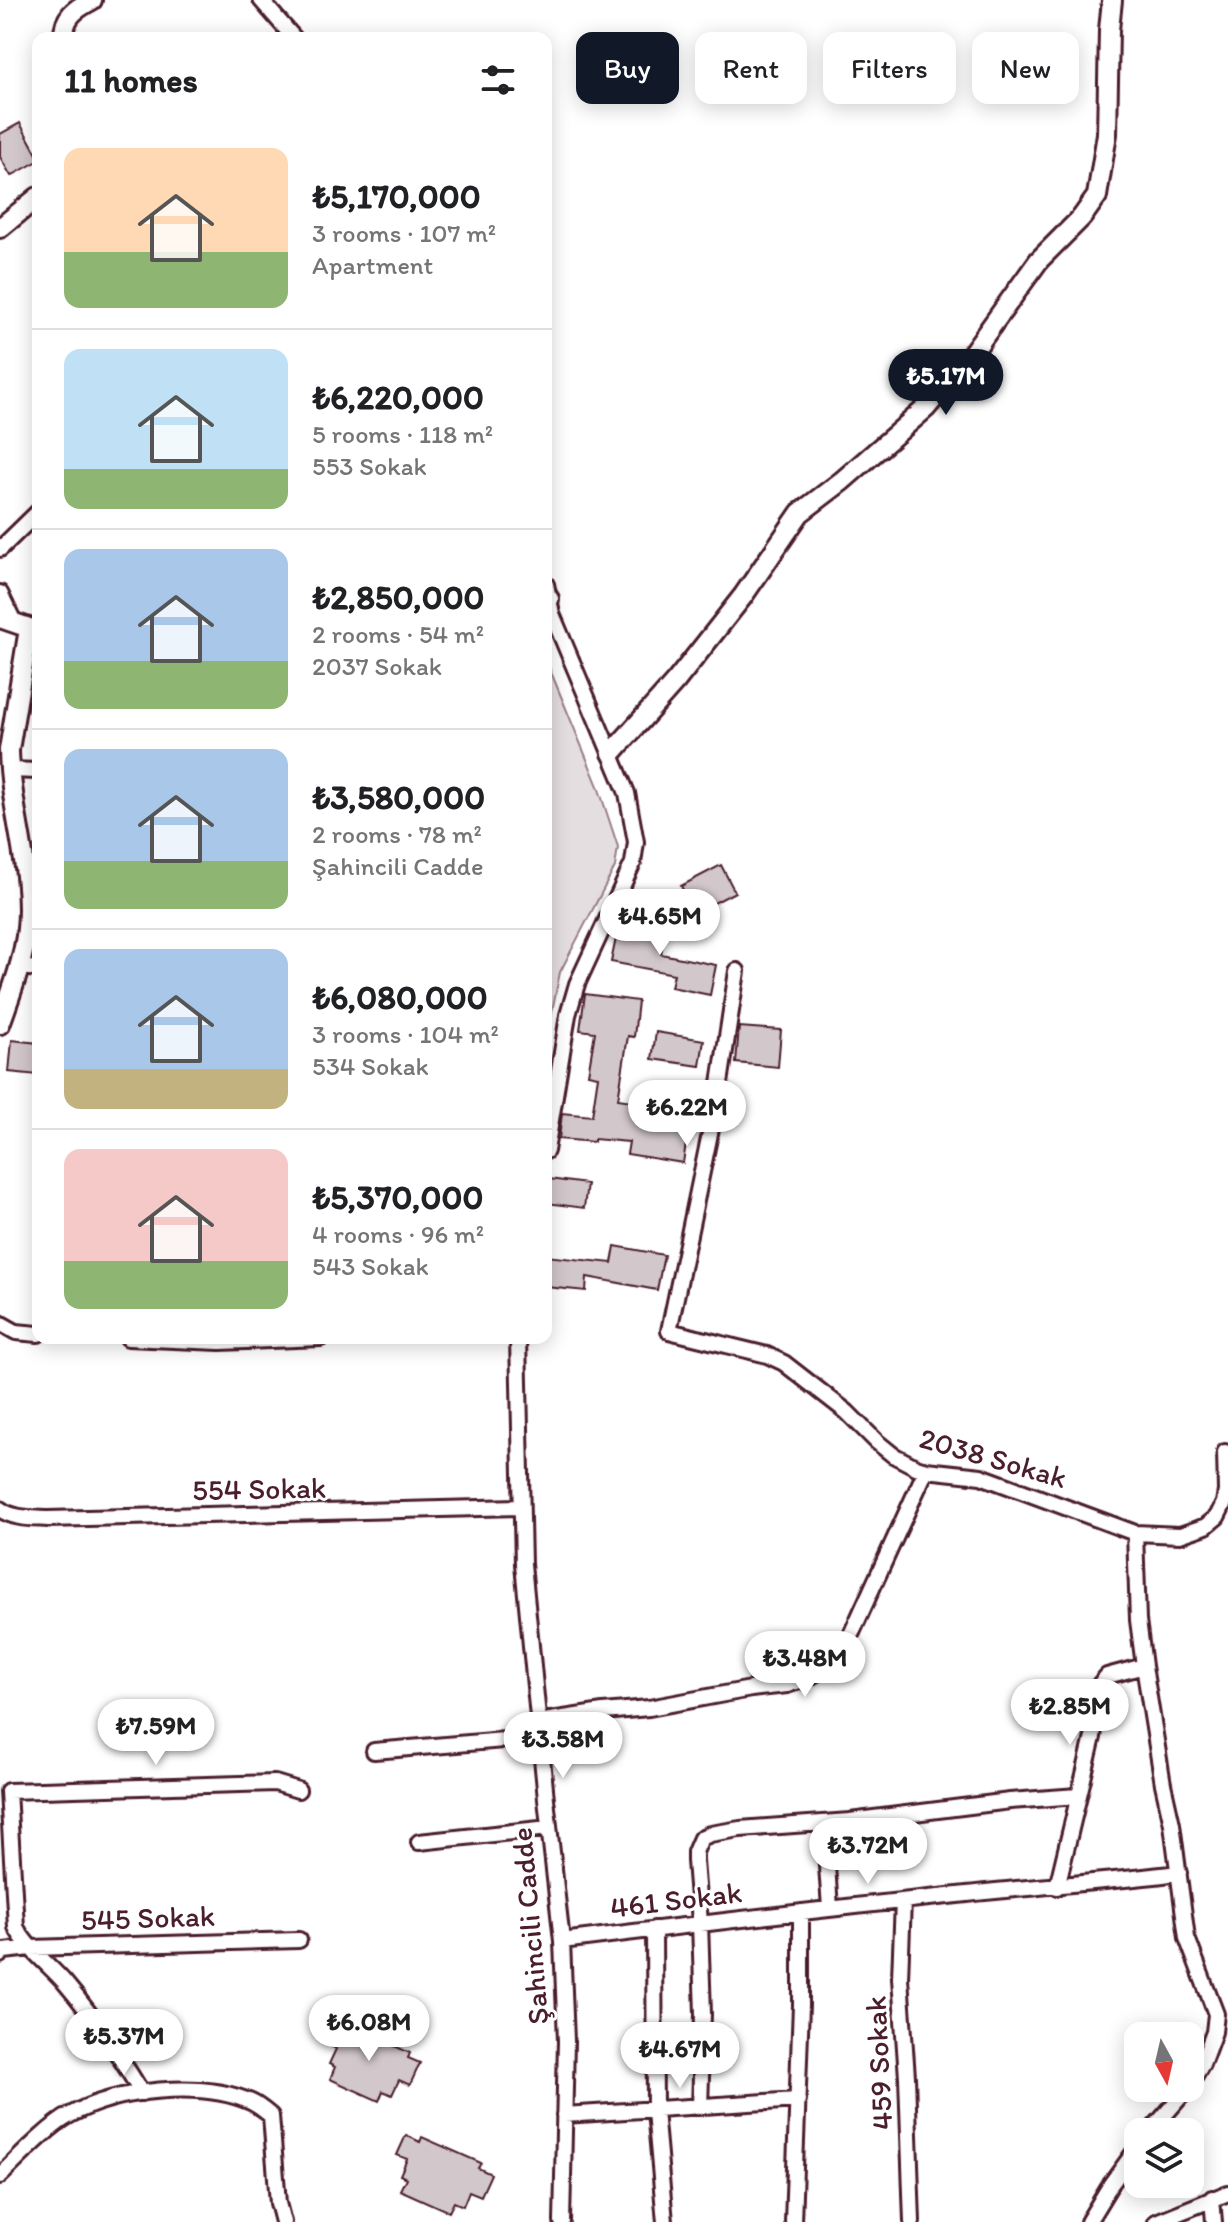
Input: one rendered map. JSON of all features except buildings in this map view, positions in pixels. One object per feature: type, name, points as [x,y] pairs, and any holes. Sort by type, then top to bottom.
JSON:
[{"type":"street","points":[[64,32],[67,18],[73,10],[92,0]]},
{"type":"street","points":[[261,0],[289,32]]},
{"type":"street","points":[[612,753],[676,681],[743,596],[800,513],[926,408],[970,356],[1039,260],[1082,217],[1097,196],[1107,134],[1112,0]]},
{"type":"street","points":[[0,228],[32,202]]},
{"type":"street","points":[[0,549],[32,518]]},
{"type":"street","points":[[0,593],[20,626],[9,750],[10,770],[31,865],[27,926],[29,968],[0,1024]]},
{"type":"street","points":[[552,614],[627,793],[636,842],[633,863],[577,984],[568,1015],[552,1114]]},
{"type":"street","points":[[10,770],[32,771]]},
{"type":"street","name":"2038 Sokak","points":[[737,971],[719,1090],[669,1331],[767,1355],[784,1363],[847,1412],[893,1455],[916,1467],[981,1476],[1135,1533],[1180,1535],[1206,1526],[1217,1517],[1224,1503],[1225,1452]]},
{"type":"street","points":[[0,1323],[16,1332],[32,1333]]},
{"type":"street","name":"Şahincili Cadde","points":[[518,1344],[523,1564],[562,1941],[566,2041],[562,2222]]},
{"type":"street","points":[[374,1751],[538,1730],[603,1712],[649,1708],[787,1685],[808,1678],[826,1667],[849,1639],[926,1470]]},
{"type":"street","name":"554 Sokak","points":[[0,1509],[20,1517],[48,1519],[521,1507]]},
{"type":"street","points":[[1135,1533],[1138,1620],[1172,1824],[1187,1938],[1208,1998],[1216,2014],[1222,2016],[1204,2059]]},
{"type":"street","points":[[1057,1887],[1093,1737],[1100,1684],[1107,1676],[1144,1666]]},
{"type":"street","points":[[142,2093],[95,2020],[16,1927],[8,1791],[275,1783],[298,1790]]},
{"type":"street","points":[[700,2107],[703,2014],[695,1861],[701,1838],[710,1834],[1078,1796]]},
{"type":"street","points":[[824,1823],[830,1908]]},
{"type":"street","points":[[419,1842],[549,1828]]},
{"type":"street","name":"461 Sokak","points":[[562,1941],[830,1908],[1179,1873]]},
{"type":"street","name":"459 Sokak","points":[[903,1901],[900,1978],[912,2222]]},
{"type":"street","points":[[793,2222],[801,1912]]},
{"type":"street","points":[[654,1929],[655,2111],[665,2222]]},
{"type":"street","name":"545 Sokak","points":[[0,1955],[4,1951],[31,1948],[299,1940]]},
{"type":"street","points":[[0,2176],[69,2116],[109,2098],[173,2089],[228,2094],[253,2103],[271,2116],[278,2203],[283,2222]]},
{"type":"street","points":[[564,2115],[798,2100]]},
{"type":"street","points":[[1162,2118],[1175,2102]]},
{"type":"street","points":[[1088,2222],[1124,2166]]},
{"type":"street","points":[[1156,2222],[1228,2193]]},
{"type":"street","points":[[1212,2198],[1214,2222]]},
{"type":"shaded area","points":[[552,675],[598,786],[618,847],[615,867],[560,972],[552,1011]]}]
